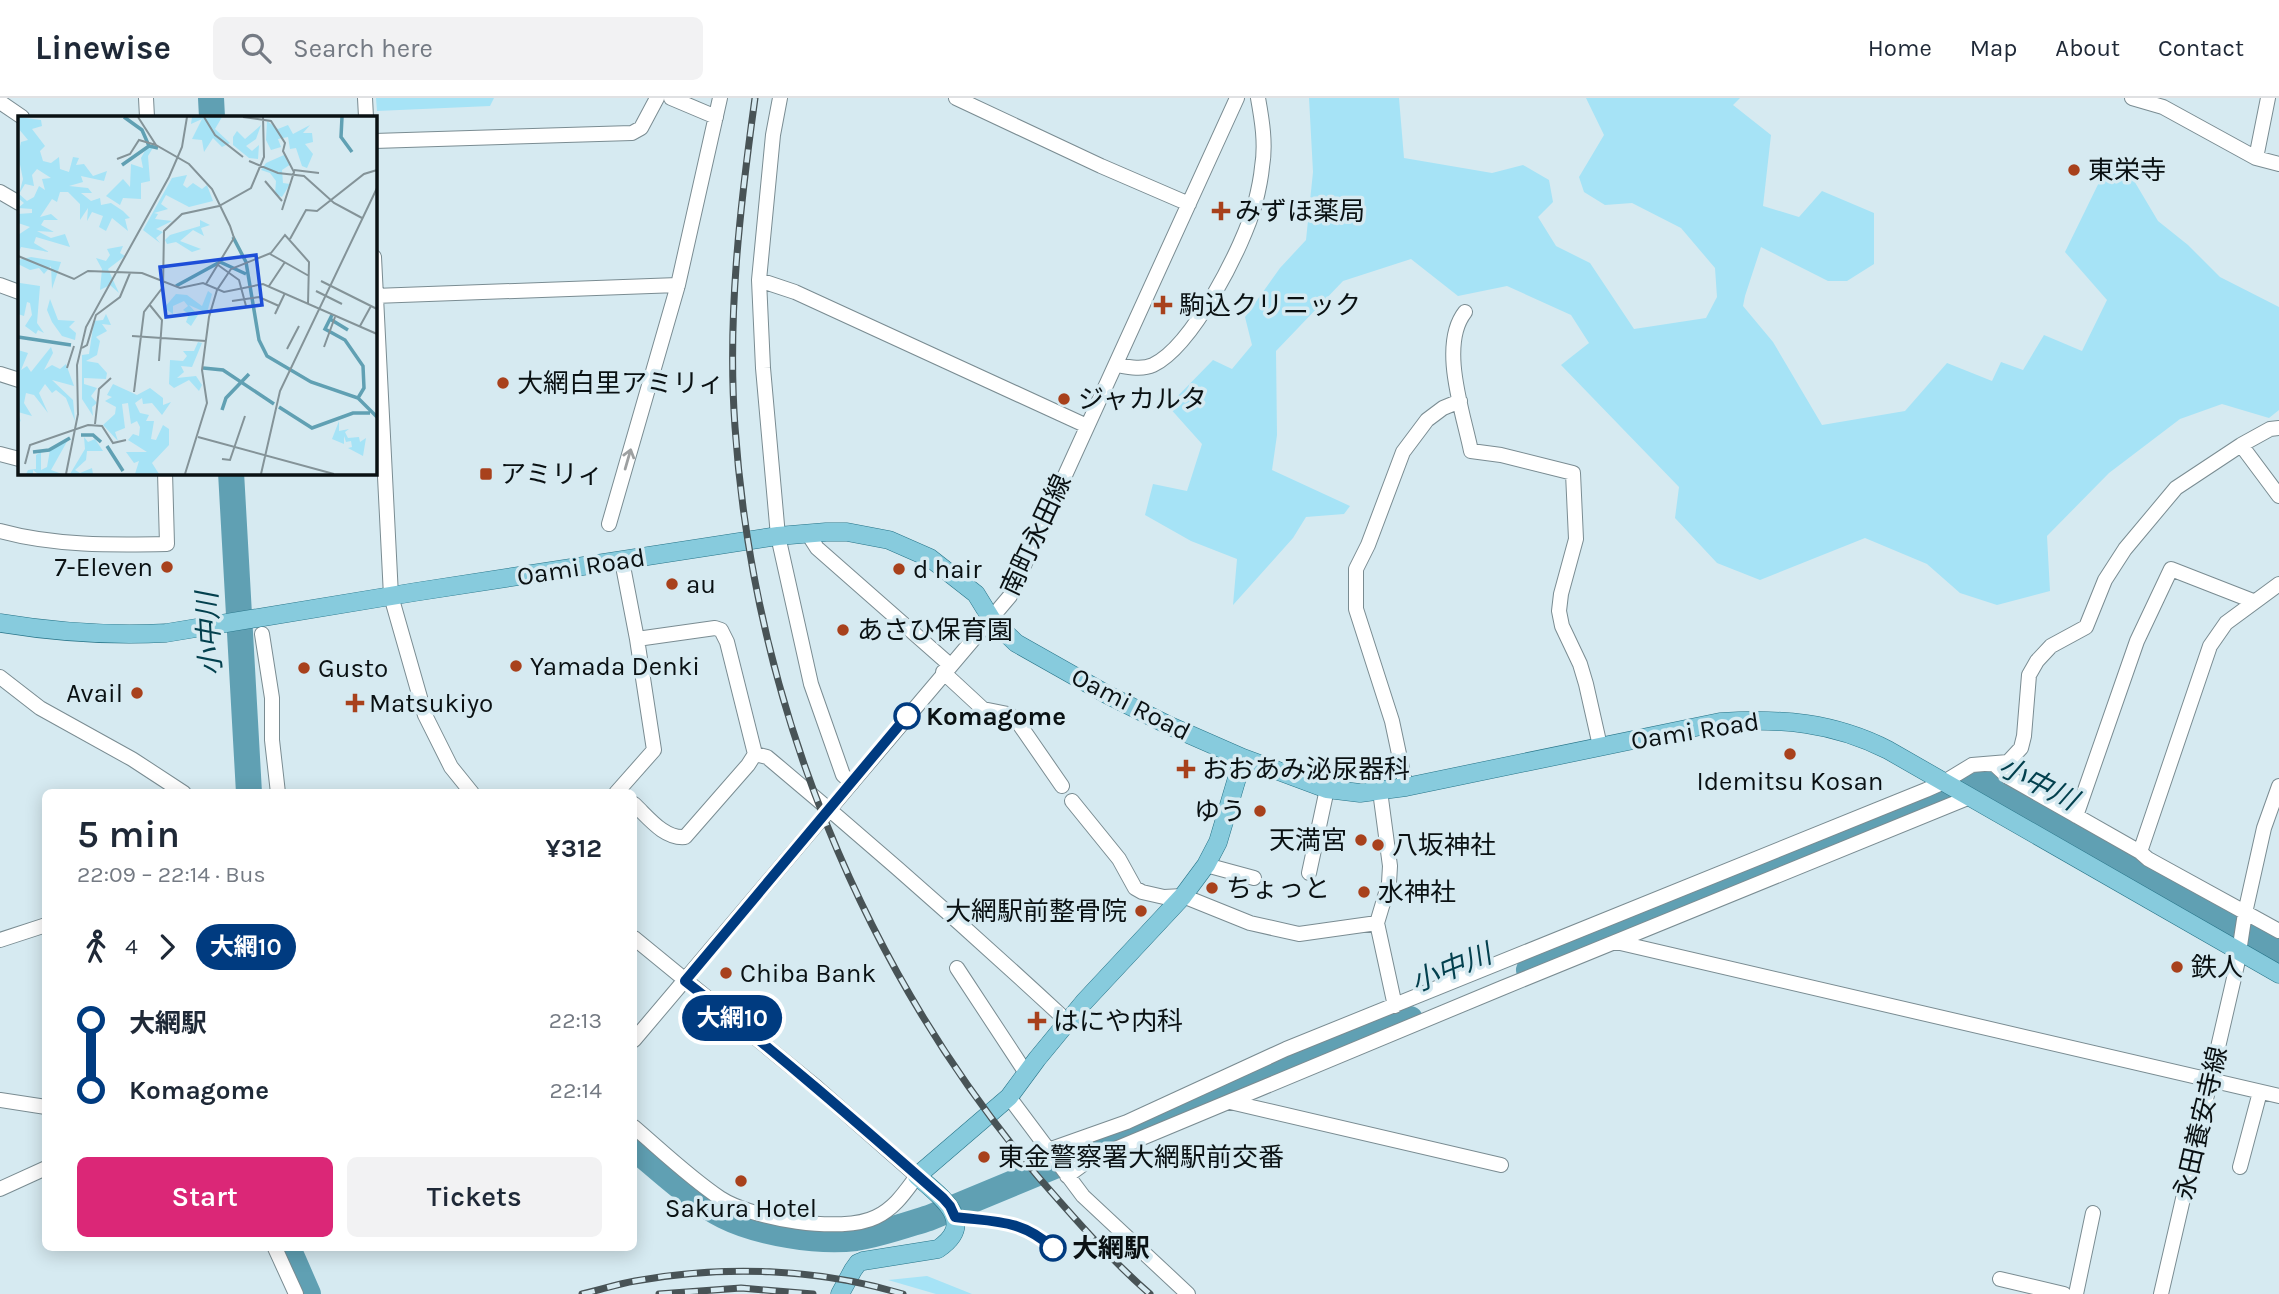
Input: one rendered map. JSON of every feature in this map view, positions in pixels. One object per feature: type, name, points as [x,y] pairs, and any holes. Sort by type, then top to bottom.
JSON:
[{"type":"main road","name":"Oami Road","points":[[0,623],[57,631],[125,635],[166,633],[222,625],[258,627],[391,596],[778,536],[847,532],[889,540],[930,558],[976,594],[992,620],[1016,643],[1108,695],[1243,758],[1327,789],[1360,793],[1406,787],[1720,722],[1773,719],[1796,721],[1866,739],[2279,974]]},
{"type":"main road","points":[[840,1294],[858,1263],[939,1249],[954,1234],[955,1217],[950,1206],[917,1176],[1009,1097],[1104,979],[1183,896],[1206,865],[1218,842],[1243,758]]},
{"type":"street","points":[[146,98],[147,116]]},
{"type":"street","points":[[365,98],[366,116]]},
{"type":"street","points":[[376,141],[632,133],[641,128],[657,98]]},
{"type":"street","points":[[671,98],[716,117]]},
{"type":"street","points":[[609,524],[678,285],[720,98]]},
{"type":"street","points":[[780,98],[773,135],[759,280],[763,368],[778,536],[811,684],[843,775],[852,783]]},
{"type":"street","points":[[956,98],[1189,204]]},
{"type":"street","name":"南町永田線","points":[[637,1037],[1010,596],[1237,98]]},
{"type":"street","points":[[1116,365],[1134,368],[1153,365],[1174,349],[1202,314],[1230,265],[1255,206],[1263,164],[1263,126],[1258,98]]},
{"type":"street","points":[[2132,98],[2163,107],[2256,158],[2279,164]]},
{"type":"street","points":[[2256,158],[2268,98]]},
{"type":"street","points":[[0,102],[21,116]]},
{"type":"street","points":[[0,192],[18,202]]},
{"type":"street","points":[[759,280],[795,292],[1087,426]]},
{"type":"street","points":[[0,285],[18,292]]},
{"type":"street","points":[[469,789],[451,767],[425,715],[391,596],[376,296],[678,285]]},
{"type":"street","points":[[1465,312],[1458,320],[1453,342],[1453,365],[1471,451],[1500,455],[1573,473],[1576,538],[1559,611],[1562,626],[1583,674],[1600,746]]},
{"type":"street","points":[[0,374],[18,380]]},
{"type":"street","points":[[1406,787],[1392,721],[1356,609],[1356,569],[1368,545],[1403,452],[1427,420],[1443,408],[1460,401]]},
{"type":"street","points":[[1048,1150],[1127,1122],[1286,1049],[1944,782],[1972,765],[2008,762],[2021,748],[2024,736],[2029,675],[2051,646],[2086,627],[2105,580],[2125,549],[2176,488],[2241,444],[2270,429],[2279,428]]},
{"type":"street","points":[[2241,444],[2279,496]]},
{"type":"street","points":[[0,454],[18,459]]},
{"type":"street","points":[[0,531],[45,540],[87,544],[167,544],[165,474]]},
{"type":"street","points":[[808,534],[817,548],[947,669],[983,709],[1008,714],[1014,718],[1062,786]]},
{"type":"street","points":[[621,789],[654,750],[622,561]]},
{"type":"street","points":[[2076,816],[2137,641],[2171,569],[2253,601]]},
{"type":"street","points":[[2140,852],[2210,646],[2226,623],[2279,584]]},
{"type":"street","points":[[258,627],[272,698],[272,740],[278,789]]},
{"type":"street","points":[[637,639],[715,628],[721,630],[727,642],[755,754],[685,837],[668,835],[637,807]]},
{"type":"street","points":[[0,677],[40,708],[132,759],[178,789]]},
{"type":"street","points":[[755,754],[767,757],[830,810],[941,909],[964,926],[1068,1022]]},
{"type":"street","points":[[1994,764],[2008,778],[2279,931]]},
{"type":"street","name":"永田養安寺線","points":[[2161,1294],[2237,965],[2245,913],[2264,828],[2279,786]]},
{"type":"street","points":[[1310,873],[1327,789]]},
{"type":"street","points":[[1381,791],[1390,866],[1389,883],[1377,923],[1395,1006]]},
{"type":"street","points":[[1068,1176],[1089,1160],[1970,797]]},
{"type":"street","points":[[1072,801],[1119,859],[1135,888],[1153,896],[1183,896],[1250,923],[1299,934],[1377,923]]},
{"type":"street","points":[[1206,865],[1254,878]]},
{"type":"street","points":[[0,940],[42,926]]},
{"type":"street","points":[[637,941],[816,1087],[917,1176],[895,1205],[866,1221],[835,1224],[781,1219],[750,1212],[721,1199],[637,1129]]},
{"type":"street","points":[[1616,942],[2279,1096]]},
{"type":"street","points":[[957,968],[1026,1073]]},
{"type":"street","points":[[2240,1167],[2260,1092]]},
{"type":"street","points":[[1009,1097],[1083,1196],[1188,1294]]},
{"type":"street","points":[[0,1100],[42,1106]]},
{"type":"street","points":[[1230,1102],[1501,1165]]},
{"type":"street","points":[[0,1189],[42,1170]]},
{"type":"street","points":[[2076,1294],[2093,1213]]},
{"type":"street","points":[[276,1251],[296,1294]]},
{"type":"street","points":[[2000,1279],[2064,1294]]},
{"type":"shaded area","points":[[376,98],[494,98],[490,106],[377,111]]},
{"type":"shaded area","points":[[1309,98],[1399,98],[1404,158],[1492,173],[1523,165],[1549,180],[1553,202],[1538,217],[1556,246],[1590,263],[1634,329],[1706,318],[1717,297],[1715,268],[1681,228],[1632,203],[1605,205],[1584,192],[1579,177],[1604,135],[1586,98],[1740,98],[1733,105],[1771,135],[1763,206],[1799,217],[1822,191],[1874,213],[1874,264],[1847,281],[1828,281],[1761,247],[1745,296],[1743,306],[1773,342],[1822,425],[1905,411],[1947,363],[1992,381],[2001,362],[2023,370],[2044,335],[2082,351],[2107,300],[2065,252],[2108,164],[2130,174],[2158,221],[2188,245],[2220,277],[2279,307],[2279,410],[2269,418],[2222,404],[2180,419],[2109,473],[2047,536],[2050,591],[1997,605],[1960,593],[1927,564],[1865,538],[1760,580],[1717,563],[1675,518],[1679,487],[1561,365],[1589,343],[1571,315],[1507,286],[1458,296],[1411,259],[1343,281],[1276,351],[1277,435],[1272,470],[1350,506],[1344,514],[1306,517],[1293,538],[1233,605],[1237,559],[1191,541],[1145,515],[1153,484],[1187,491],[1202,444],[1168,406],[1213,360],[1232,369],[1252,345],[1245,317],[1280,268],[1306,240],[1313,172]]},
{"type":"shaded area","points":[[927,1276],[972,1294],[936,1294],[888,1280]]},
{"type":"waterway","name":"小中川","points":[[211,98],[212,116]]},
{"type":"waterway","name":"小中川","points":[[231,474],[249,789]]},
{"type":"waterway","name":"小中川","points":[[1529,970],[1981,784],[1989,785],[2279,952]]},
{"type":"waterway","name":"小中川","points":[[637,1151],[700,1201],[738,1222],[771,1232],[807,1238],[856,1238],[929,1218],[1410,1019]]},
{"type":"waterway","points":[[289,1251],[308,1294]]},
{"type":"railway","points":[[755,98],[736,262],[733,345],[735,427],[746,530],[766,631],[793,730],[828,827],[870,921],[920,1012],[977,1098],[1040,1179],[1107,1253],[1150,1294]]},
{"type":"railway","points":[[582,1294],[628,1282],[668,1276],[736,1271],[804,1274],[870,1285],[903,1294]]},
{"type":"railway","points":[[659,1294],[741,1288],[813,1294]]},
{"type":"bus line","name":"大網10","points":[[907,716],[685,981],[816,1087],[943,1198],[955,1217],[1014,1224],[1030,1230],[1053,1248]]},
{"type":"place","name":"東栄寺","points":[[2074,170]]},
{"type":"place","name":"みずほ薬局","points":[[1221,211]]},
{"type":"place","name":"駒込クリニック","points":[[1163,305]]},
{"type":"place","name":"大網白里アミリィ","points":[[503,383]]},
{"type":"place","name":"ジャカルタ","points":[[1064,399]]},
{"type":"place","name":"アミリィ","points":[[486,474]]},
{"type":"place","name":"7-Eleven","points":[[167,567]]},
{"type":"place","name":"d hair","points":[[899,569]]},
{"type":"place","name":"au","points":[[672,584]]},
{"type":"place","name":"あさひ保育園","points":[[843,630]]},
{"type":"place","name":"Yamada Denki","points":[[516,666]]},
{"type":"place","name":"Gusto","points":[[304,668]]},
{"type":"place","name":"Avail","points":[[137,693]]},
{"type":"place","name":"Matsukiyo","points":[[355,703]]},
{"type":"place","name":"Komagome","points":[[907,716]]},
{"type":"place","name":"Idemitsu Kosan","points":[[1790,754]]},
{"type":"place","name":"おおあみ泌尿器科","points":[[1186,769]]},
{"type":"place","name":"ゆう","points":[[1260,811]]},
{"type":"place","name":"天満宮","points":[[1361,840]]},
{"type":"place","name":"八坂神社","points":[[1378,845]]},
{"type":"place","name":"ちょっと","points":[[1212,888]]},
{"type":"place","name":"水神社","points":[[1364,892]]},
{"type":"place","name":"大網駅前整骨院","points":[[1141,911]]},
{"type":"place","name":"鉄人","points":[[2177,967]]},
{"type":"place","name":"Chiba Bank","points":[[726,973]]},
{"type":"place","name":"はにや内科","points":[[1037,1021]]},
{"type":"place","name":"東金警察署大網駅前交番","points":[[984,1157]]},
{"type":"place","name":"Sakura Hotel","points":[[741,1181]]},
{"type":"place","name":"大網駅","points":[[1053,1248]]}]
